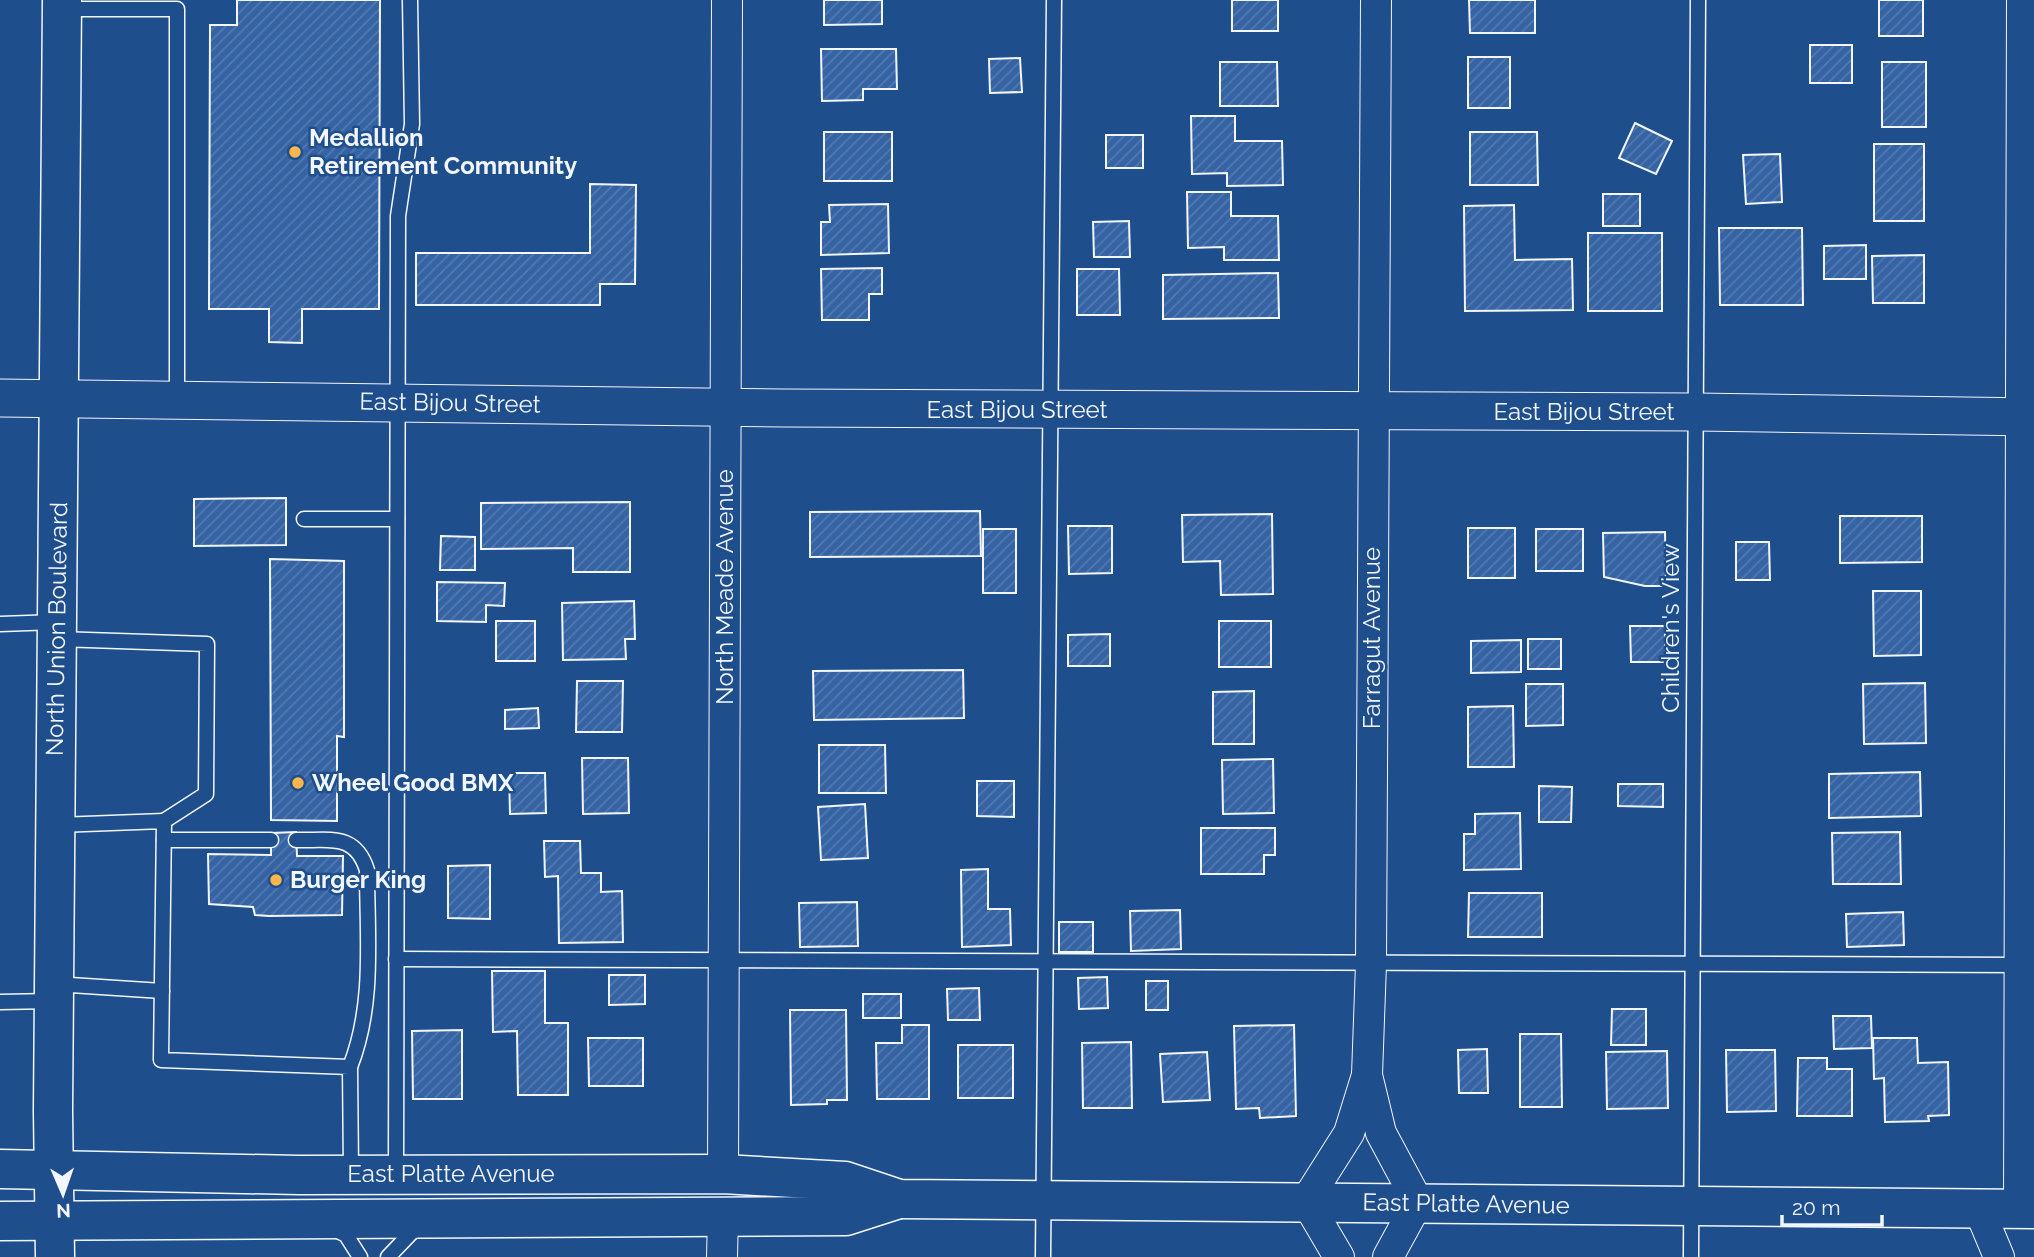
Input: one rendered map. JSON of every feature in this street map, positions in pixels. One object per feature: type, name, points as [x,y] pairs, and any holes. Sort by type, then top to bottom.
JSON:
[{"type":"main road","name":"North Union Boulevard","points":[[55,1239],[54,993],[62,4]]},
{"type":"main road","name":"East Platte Avenue","points":[[0,1169],[351,1175],[723,1174],[845,1181],[899,1199]]},
{"type":"main road","name":"East Platte Avenue","points":[[0,1221],[55,1239],[315,1221],[846,1216],[899,1199],[2026,1209]]},
{"type":"street","name":"North Meade Avenue","points":[[723,1174],[727,0]]},
{"type":"street","name":"Farragut Avenue","points":[[1376,0],[1371,964],[1367,1076],[1381,1133],[1418,1202]]},
{"type":"street","points":[[2022,0],[2028,417],[2026,1209]]},
{"type":"street","name":"East Bijou Street","points":[[0,398],[726,407],[1696,412],[2028,417]]},
{"type":"street","points":[[1339,1257],[1306,1201],[1349,1133],[1367,1076]]},
{"type":"street","points":[[1388,1257],[1418,1202]]},
{"type":"street","points":[[1979,1209],[1999,1257]]},
{"type":"street","points":[[722,1257],[723,1216]]},
{"type":"lane","points":[[396,1175],[398,216],[412,124],[410,0]]},
{"type":"lane","points":[[1043,1257],[1054,0]]},
{"type":"lane","name":"Children's View","points":[[1691,1257],[1698,0]]},
{"type":"lane","points":[[62,4],[177,9],[177,399]]},
{"type":"lane","points":[[304,519],[397,519]]},
{"type":"lane","points":[[0,624],[207,644],[206,794],[164,821],[55,825]]},
{"type":"lane","points":[[164,821],[161,1060],[350,1067]]},
{"type":"lane","points":[[164,840],[271,840]]},
{"type":"lane","points":[[296,840],[345,841],[362,854],[368,870],[367,1003],[361,1039],[350,1067],[351,1175]]},
{"type":"lane","points":[[396,959],[2027,965]]},
{"type":"lane","points":[[0,1002],[54,993],[162,991]]},
{"type":"lane","points":[[315,1221],[346,1235],[360,1257]]},
{"type":"lane","points":[[388,1257],[412,1232],[440,1221]]},
{"type":"building","name":"Medallion Retirement Community","points":[[237,0],[380,0],[379,309],[302,309],[302,343],[269,342],[269,309],[209,309],[210,25],[237,25]]},
{"type":"building","points":[[824,0],[882,0],[882,24],[824,25]]},
{"type":"building","points":[[1232,0],[1278,0],[1278,31],[1232,31]]},
{"type":"building","points":[[1469,0],[1535,0],[1535,33],[1470,33]]},
{"type":"building","points":[[1879,0],[1923,0],[1923,36],[1879,36]]},
{"type":"building","points":[[1810,45],[1852,45],[1852,83],[1810,83]]},
{"type":"building","points":[[821,49],[896,49],[897,89],[863,89],[863,100],[822,101]]},
{"type":"building","points":[[1468,57],[1510,57],[1510,108],[1468,108]]},
{"type":"building","points":[[1020,58],[1022,92],[990,93],[989,59]]},
{"type":"building","points":[[1220,62],[1277,62],[1278,106],[1220,106]]},
{"type":"building","points":[[1882,62],[1926,62],[1926,127],[1882,127]]},
{"type":"building","points":[[1191,116],[1235,116],[1235,141],[1282,141],[1283,185],[1227,186],[1227,173],[1192,174]]},
{"type":"building","points":[[1635,123],[1672,141],[1656,174],[1619,158]]},
{"type":"building","points":[[824,132],[892,132],[892,181],[824,181]]},
{"type":"building","points":[[1470,132],[1537,132],[1538,185],[1470,185]]},
{"type":"building","points":[[1106,135],[1143,135],[1143,168],[1106,168]]},
{"type":"building","points":[[1874,144],[1924,144],[1924,221],[1874,221]]},
{"type":"building","points":[[1780,154],[1782,202],[1746,204],[1743,155]]},
{"type":"building","points":[[590,184],[636,185],[635,284],[600,284],[600,305],[416,305],[416,253],[590,253]]},
{"type":"building","points":[[1187,192],[1231,192],[1231,216],[1278,216],[1279,260],[1224,260],[1224,247],[1188,248]]},
{"type":"building","points":[[1603,194],[1640,194],[1640,226],[1603,226]]},
{"type":"building","points":[[888,204],[889,253],[821,255],[821,222],[830,222],[829,205]]},
{"type":"building","points":[[1514,205],[1515,260],[1572,259],[1573,310],[1465,311],[1464,206]]},
{"type":"building","points":[[1129,221],[1130,257],[1094,257],[1093,222]]},
{"type":"building","points":[[1719,228],[1802,228],[1803,305],[1720,305]]},
{"type":"building","points":[[1588,233],[1662,233],[1662,311],[1588,311]]},
{"type":"building","points":[[1866,245],[1866,279],[1824,279],[1824,246]]},
{"type":"building","points":[[1924,255],[1924,303],[1873,303],[1872,256]]},
{"type":"building","points":[[882,268],[882,294],[869,294],[869,320],[822,320],[821,269]]},
{"type":"building","points":[[1077,269],[1119,269],[1120,315],[1077,315]]},
{"type":"building","points":[[1278,273],[1279,318],[1163,319],[1163,275]]},
{"type":"building","points":[[286,498],[286,545],[194,546],[194,499]]},
{"type":"building","points":[[630,502],[630,572],[573,572],[573,548],[481,549],[481,503]]},
{"type":"building","points":[[980,511],[981,556],[810,557],[810,512]]},
{"type":"building","points":[[1272,514],[1273,594],[1221,595],[1220,561],[1183,562],[1182,515]]},
{"type":"building","points":[[1840,516],[1922,516],[1922,562],[1840,563]]},
{"type":"building","points":[[1068,526],[1112,526],[1112,573],[1069,574]]},
{"type":"building","points":[[1468,528],[1515,528],[1515,578],[1468,578]]},
{"type":"building","points":[[983,529],[1016,529],[1016,593],[983,593]]},
{"type":"building","points":[[1536,529],[1583,529],[1583,571],[1536,571]]},
{"type":"building","points":[[1665,532],[1666,586],[1645,586],[1604,577],[1603,533]]},
{"type":"building","points":[[441,536],[475,537],[475,570],[440,570]]},
{"type":"building","points":[[1736,542],[1769,542],[1770,580],[1736,580]]},
{"type":"building","points":[[270,559],[344,561],[344,737],[337,736],[337,821],[271,820]]},
{"type":"building","points":[[437,582],[505,583],[504,606],[486,605],[486,622],[437,621]]},
{"type":"building","points":[[1873,591],[1921,591],[1921,655],[1874,656]]},
{"type":"building","points":[[634,601],[635,639],[625,639],[626,659],[563,660],[562,603]]},
{"type":"building","points":[[496,621],[535,621],[535,661],[496,661]]},
{"type":"building","points":[[1219,621],[1271,621],[1271,667],[1219,667]]},
{"type":"building","points":[[1630,626],[1665,626],[1665,662],[1631,662]]},
{"type":"building","points":[[1110,634],[1110,666],[1068,666],[1068,635]]},
{"type":"building","points":[[1528,639],[1561,639],[1561,669],[1528,669]]},
{"type":"building","points":[[1521,640],[1521,672],[1471,673],[1471,641]]},
{"type":"building","points":[[963,670],[964,718],[814,720],[813,671]]},
{"type":"building","points":[[577,681],[623,681],[622,732],[576,732]]},
{"type":"building","points":[[1925,683],[1926,743],[1864,744],[1863,684]]},
{"type":"building","points":[[1526,684],[1563,684],[1563,725],[1526,726]]},
{"type":"building","points":[[1254,691],[1254,744],[1213,744],[1213,692]]},
{"type":"building","points":[[1513,706],[1514,767],[1468,767],[1468,707]]},
{"type":"building","points":[[538,708],[539,728],[505,729],[505,710]]},
{"type":"building","points":[[819,745],[885,745],[886,793],[819,793]]},
{"type":"building","points":[[582,758],[628,758],[629,813],[583,814]]},
{"type":"building","points":[[1273,759],[1274,813],[1223,814],[1222,760]]},
{"type":"building","points":[[1920,772],[1921,816],[1829,818],[1829,774]]},
{"type":"building","points":[[509,773],[545,773],[546,813],[510,814]]},
{"type":"building","points":[[977,781],[1014,781],[1014,817],[977,816]]},
{"type":"building","points":[[1618,784],[1663,784],[1663,807],[1618,806]]},
{"type":"building","points":[[1539,786],[1572,787],[1571,822],[1539,822]]},
{"type":"building","points":[[865,804],[868,858],[821,860],[818,807]]},
{"type":"building","points":[[1520,813],[1521,869],[1464,870],[1464,834],[1475,834],[1475,814]]},
{"type":"building","points":[[1201,828],[1275,828],[1275,855],[1264,855],[1264,874],[1201,874]]},
{"type":"building","name":"Burger King","points":[[296,832],[297,856],[343,856],[342,915],[255,915],[253,907],[209,904],[208,854],[271,855],[271,833]]},
{"type":"building","points":[[1900,832],[1901,884],[1833,884],[1832,833]]},
{"type":"building","points":[[544,841],[580,841],[581,873],[601,873],[601,892],[622,891],[623,942],[559,943],[558,876],[545,877]]},
{"type":"building","points":[[490,865],[490,919],[448,918],[448,866]]},
{"type":"building","points":[[988,869],[988,909],[1010,909],[1011,945],[962,947],[961,870]]},
{"type":"building","points":[[1469,893],[1542,893],[1542,937],[1468,937]]},
{"type":"building","points":[[857,902],[858,946],[800,947],[799,903]]},
{"type":"building","points":[[1180,910],[1181,949],[1131,951],[1130,911]]},
{"type":"building","points":[[1903,912],[1904,945],[1847,947],[1846,914]]},
{"type":"building","points":[[1059,922],[1093,922],[1093,952],[1059,952]]},
{"type":"building","points":[[492,971],[545,971],[545,1023],[568,1023],[568,1095],[518,1095],[517,1031],[493,1032]]},
{"type":"building","points":[[609,975],[645,975],[645,1004],[609,1005]]},
{"type":"building","points":[[1107,977],[1108,1008],[1079,1009],[1078,978]]},
{"type":"building","points":[[1146,981],[1168,981],[1168,1010],[1146,1010]]},
{"type":"building","points":[[979,988],[980,1020],[948,1020],[947,989]]},
{"type":"building","points":[[863,994],[901,994],[901,1018],[863,1018]]},
{"type":"building","points":[[1612,1009],[1646,1009],[1646,1045],[1611,1045]]},
{"type":"building","points":[[790,1010],[846,1010],[847,1100],[827,1100],[827,1104],[791,1105]]},
{"type":"building","points":[[1833,1016],[1871,1016],[1872,1048],[1834,1049]]},
{"type":"building","points":[[902,1025],[929,1025],[929,1099],[877,1099],[876,1043],[902,1043]]},
{"type":"building","points":[[1294,1025],[1296,1116],[1260,1118],[1259,1108],[1236,1109],[1234,1026]]},
{"type":"building","points":[[462,1030],[462,1099],[413,1099],[412,1031]]},
{"type":"building","points":[[1520,1034],[1561,1034],[1562,1107],[1520,1107]]},
{"type":"building","points":[[588,1038],[643,1038],[643,1086],[589,1086]]},
{"type":"building","points":[[1873,1038],[1917,1038],[1918,1063],[1948,1062],[1949,1115],[1928,1116],[1929,1121],[1885,1122],[1884,1078],[1874,1079]]},
{"type":"building","points":[[1131,1042],[1132,1108],[1083,1108],[1082,1043]]},
{"type":"building","points":[[958,1045],[1013,1045],[1013,1098],[958,1098]]},
{"type":"building","points":[[1487,1049],[1488,1093],[1459,1093],[1458,1050]]},
{"type":"building","points":[[1726,1050],[1775,1050],[1776,1111],[1727,1112]]},
{"type":"building","points":[[1667,1051],[1668,1108],[1607,1109],[1606,1052]]},
{"type":"building","points":[[1207,1052],[1210,1100],[1163,1102],[1160,1054]]},
{"type":"building","points":[[1798,1058],[1827,1058],[1827,1069],[1852,1069],[1852,1116],[1797,1116]]},
{"type":"place","name":"Medallion Retirement Community","points":[[295,152]]},
{"type":"place","name":"Wheel Good BMX","points":[[298,783]]},
{"type":"place","name":"Burger King","points":[[276,880]]}]
